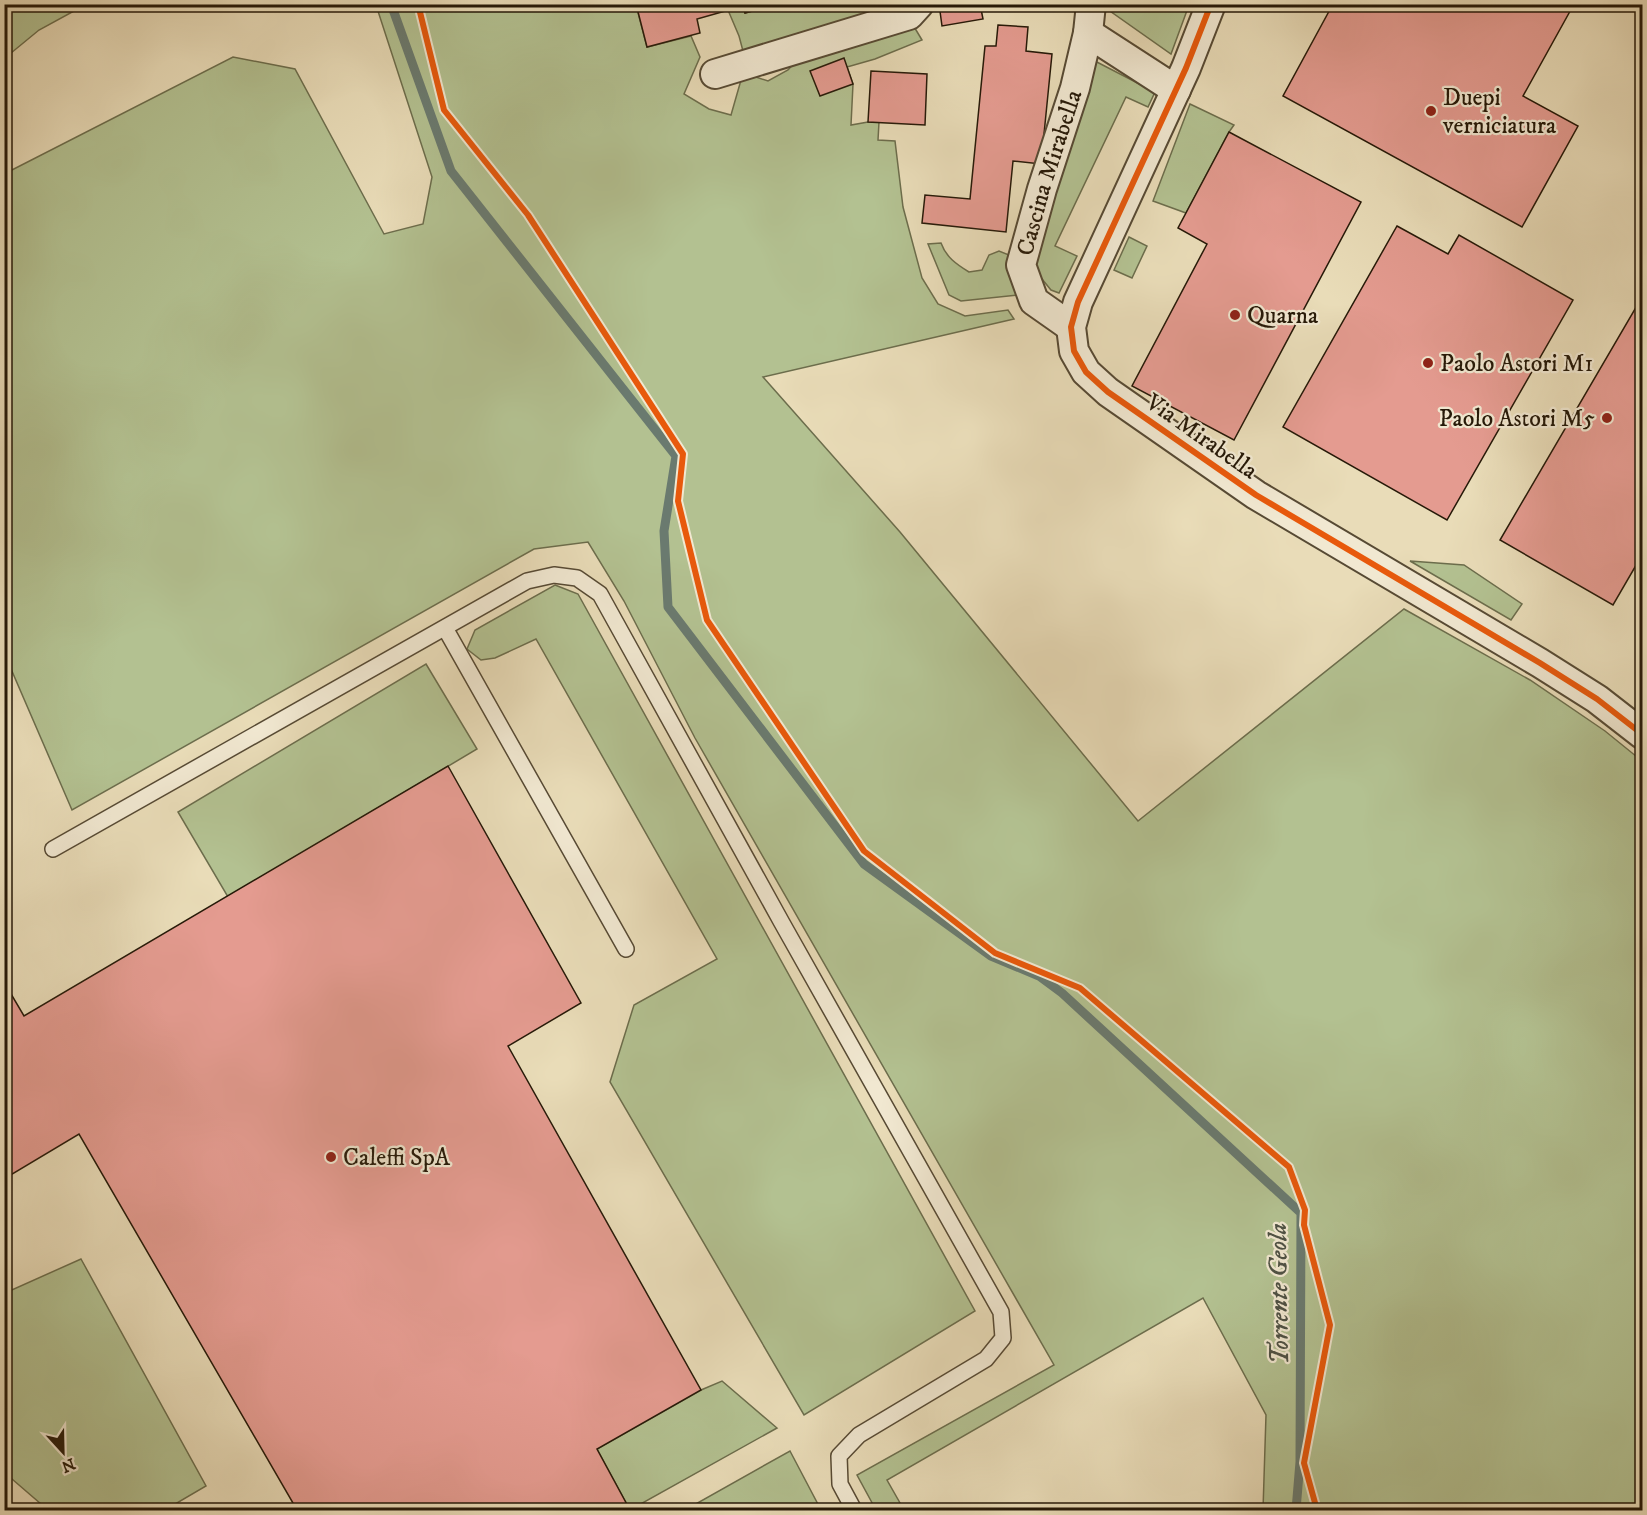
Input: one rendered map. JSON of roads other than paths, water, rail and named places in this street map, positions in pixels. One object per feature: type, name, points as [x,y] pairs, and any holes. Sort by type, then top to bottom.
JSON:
[{"type":"street","points":[[715,74],[909,15],[919,4]]},
{"type":"street","name":"Cascina Mirabella","points":[[1071,327],[1034,301],[1021,265],[1042,189],[1075,88],[1088,33],[1091,4]]},
{"type":"street","name":"Via Mirabella","points":[[1211,4],[1186,68],[1078,302],[1071,327],[1074,351],[1086,372],[1108,392],[1256,495],[1540,663],[1597,699],[1642,734]]},
{"type":"street","points":[[1088,33],[1176,90]]},
{"type":"lane","points":[[53,849],[527,581],[554,575],[577,578],[600,594],[1001,1312],[1003,1338],[986,1359],[859,1435],[839,1456],[840,1484],[854,1510]]},
{"type":"lane","points":[[445,628],[626,949]]},
{"type":"waterway","name":"Torrente Geola","points":[[391,4],[451,171],[676,456],[664,531],[668,607],[864,864],[991,956],[1039,976],[1062,993],[1301,1213],[1300,1462],[1296,1510]]},
{"type":"place","name":"Duepi verniciatura","points":[[1431,111]]},
{"type":"place","name":"Quarna","points":[[1235,315]]},
{"type":"place","name":"Paolo Astori M1","points":[[1428,363]]},
{"type":"place","name":"Paolo Astori M5","points":[[1607,418]]},
{"type":"place","name":"Caleffi SpA","points":[[331,1157]]}]
